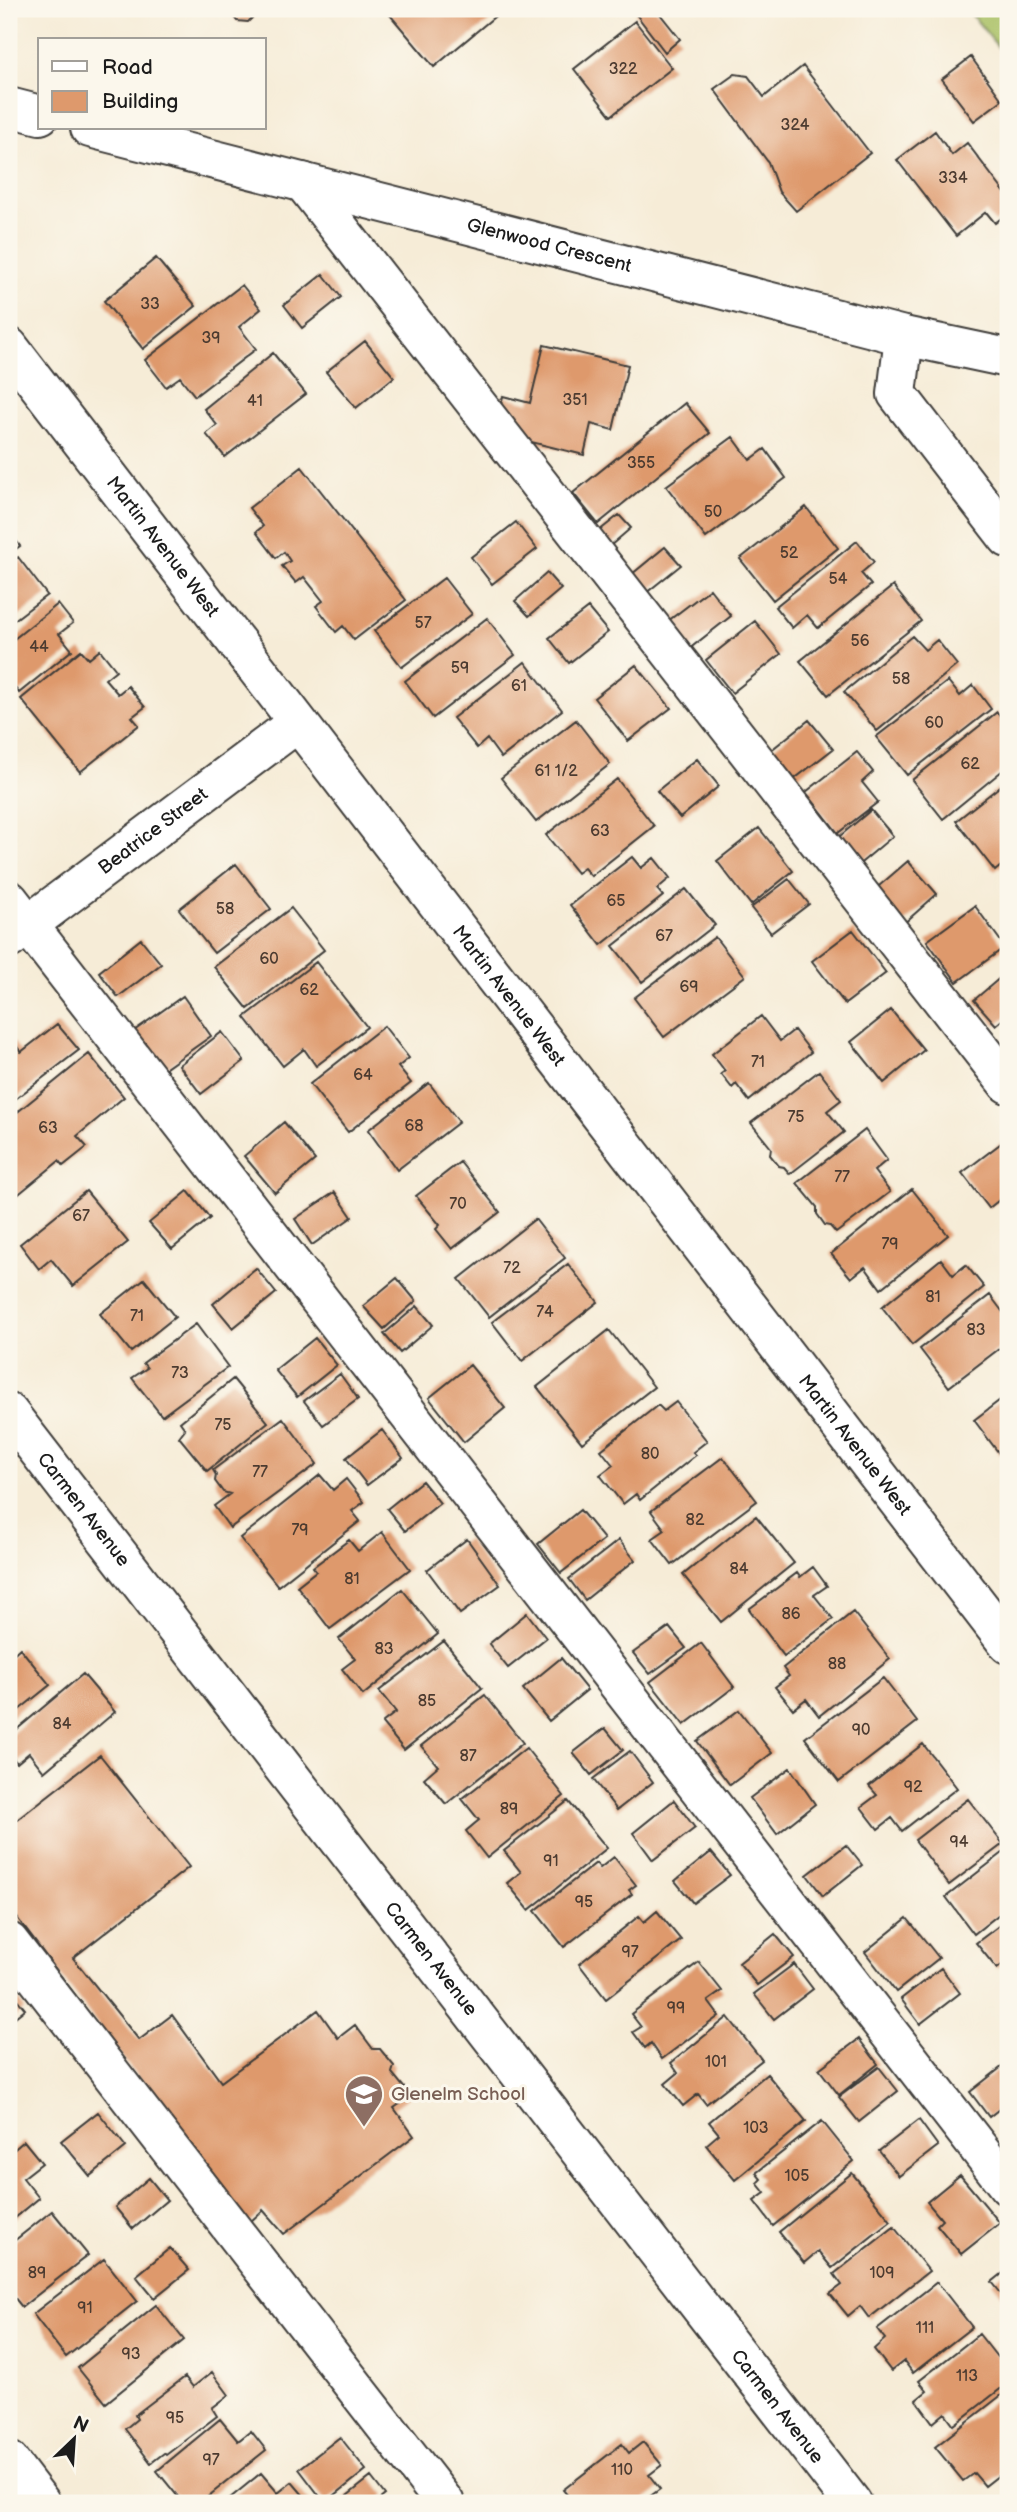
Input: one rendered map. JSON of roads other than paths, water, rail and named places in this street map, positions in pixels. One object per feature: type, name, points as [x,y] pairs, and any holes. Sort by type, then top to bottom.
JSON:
[{"type":"street","points":[[9,107],[38,114]]},
{"type":"street","name":"Glenwood Crescent","points":[[98,130],[904,336],[1008,358]]},
{"type":"street","points":[[303,182],[1008,1084]]},
{"type":"street","points":[[904,336],[897,394],[1008,538]]},
{"type":"street","name":"Martin Avenue West","points":[[9,346],[1008,1644]]},
{"type":"street","name":"Beatrice Street","points":[[15,921],[297,723]]},
{"type":"street","points":[[15,921],[1008,2186]]},
{"type":"street","name":"Carmen Avenue","points":[[9,1413],[852,2503]]},
{"type":"street","points":[[9,1942],[445,2503]]},
{"type":"street","points":[[9,2461],[41,2503]]},
{"type":"place","name":"Glenelm School","points":[[364,2128]]}]
